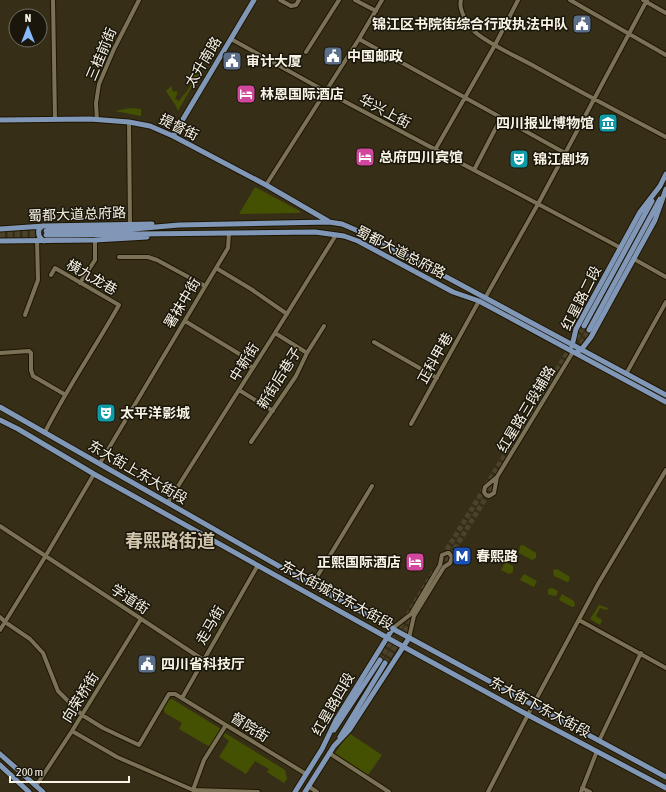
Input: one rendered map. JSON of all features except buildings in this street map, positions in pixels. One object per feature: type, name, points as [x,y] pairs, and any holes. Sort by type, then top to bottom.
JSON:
[{"type":"main road","name":"太升南路","points":[[173,136],[254,0]]},
{"type":"main road","name":"提督街","points":[[0,120],[97,120],[130,122],[150,126],[173,136],[266,185],[306,207],[329,222]]},
{"type":"main road","name":"红星路二段","points":[[666,174],[660,186],[640,212],[576,329],[572,345],[573,352],[581,350],[591,337],[655,220],[666,188]]},
{"type":"main road","points":[[584,326],[660,186]]},
{"type":"main road","points":[[589,330],[666,188]]},
{"type":"main road","name":"蜀都大道总府路","points":[[0,241],[37,240],[45,233],[130,224],[179,225],[329,222],[342,224],[357,230],[666,395]]},
{"type":"main road","name":"蜀都大道总府路","points":[[45,233],[133,229],[179,225]]},
{"type":"main road","name":"蜀都大道总府路","points":[[0,229],[45,233],[95,240],[133,239],[178,234]]},
{"type":"main road","name":"蜀都大道总府路","points":[[45,233],[178,234],[316,232],[336,235],[358,241],[453,292],[479,301],[666,402]]},
{"type":"main road","name":"东大街上东大街段","points":[[0,407],[264,558]]},
{"type":"main road","name":"东大街上东大街段","points":[[0,420],[258,565]]},
{"type":"main road","points":[[18,429],[18,420],[23,420]]},
{"type":"main road","name":"东大街城守东大街段","points":[[264,558],[409,638]]},
{"type":"main road","name":"东大街城守东大街段","points":[[258,565],[404,647]]},
{"type":"main road","name":"红星路四段","points":[[295,792],[322,749],[336,720],[393,628]]},
{"type":"main road","name":"红星路四段","points":[[305,792],[334,746],[350,729],[409,638]]},
{"type":"main road","name":"东大街下东大街段","points":[[409,638],[666,777]]},
{"type":"main road","name":"东大街下东大街段","points":[[404,647],[665,789]]},
{"type":"main road","points":[[322,749],[380,660]]},
{"type":"main road","points":[[334,746],[385,663]]},
{"type":"main road","points":[[0,754],[43,792]]},
{"type":"main road","points":[[0,766],[29,792]]},
{"type":"street","points":[[52,0],[55,120]]},
{"type":"street","name":"三桂前街","points":[[97,120],[96,103],[99,84],[114,49],[139,0]]},
{"type":"street","points":[[280,0],[291,6],[296,5],[300,0]]},
{"type":"street","points":[[306,52],[339,0]]},
{"type":"street","points":[[356,0],[376,10]]},
{"type":"street","points":[[266,185],[359,39],[382,0]]},
{"type":"street","points":[[461,0],[461,10],[475,31],[495,45],[666,137]]},
{"type":"street","points":[[435,150],[495,45],[518,0]]},
{"type":"street","points":[[570,0],[666,55]]},
{"type":"street","points":[[485,298],[538,204],[630,34],[645,1],[666,13]]},
{"type":"street","name":"华兴上街","points":[[231,39],[435,150],[621,248]]},
{"type":"street","points":[[359,39],[565,153]]},
{"type":"street","points":[[474,170],[501,118]]},
{"type":"street","points":[[130,122],[130,224]]},
{"type":"street","name":"署袜中街","points":[[100,463],[228,248],[229,233]]},
{"type":"street","name":"中新街","points":[[168,502],[336,235]]},
{"type":"street","points":[[25,315],[38,280],[37,240]]},
{"type":"street","points":[[80,283],[95,260],[95,240]]},
{"type":"street","points":[[119,257],[150,257],[206,286]]},
{"type":"street","points":[[634,259],[666,276]]},
{"type":"street","name":"横九龙巷","points":[[50,275],[55,268],[118,305],[97,344],[90,352],[64,394]]},
{"type":"street","points":[[216,268],[251,289],[287,314]]},
{"type":"street","name":"正科甲巷","points":[[410,424],[479,301]]},
{"type":"street","points":[[626,374],[666,302]]},
{"type":"street","points":[[185,321],[246,358],[243,362],[253,368]]},
{"type":"street","name":"新街后巷子","points":[[251,442],[296,376],[307,353],[324,326]]},
{"type":"street","points":[[275,333],[307,353]]},
{"type":"street","points":[[374,342],[437,378]]},
{"type":"street","points":[[0,353],[29,351],[31,353],[33,376],[64,394],[45,432]]},
{"type":"street","name":"红星路三段辅路","points":[[497,477],[494,493],[489,496],[486,495],[484,492],[485,487],[497,477],[573,352]]},
{"type":"street","points":[[239,390],[272,412]]},
{"type":"street","points":[[488,792],[579,620],[666,470]]},
{"type":"street","points":[[0,630],[94,474]]},
{"type":"street","points":[[312,585],[372,486]]},
{"type":"street","name":"学道街","points":[[0,526],[202,660]]},
{"type":"street","points":[[393,628],[411,614],[440,565],[442,555],[449,553],[452,557],[451,562],[444,567],[414,616],[409,638]]},
{"type":"street","name":"走马街","points":[[182,698],[202,660],[258,565]]},
{"type":"street","points":[[0,617],[30,639],[43,653],[58,691],[82,715],[103,728],[139,744],[169,694],[175,694],[182,698]]},
{"type":"street","name":"向荣桥街","points":[[36,786],[72,731],[141,619]]},
{"type":"street","points":[[579,620],[666,668]]},
{"type":"street","points":[[599,741],[641,653]]},
{"type":"street","name":"督院街","points":[[182,698],[306,774]]},
{"type":"street","points":[[193,790],[204,760],[226,725]]},
{"type":"street","points":[[72,731],[117,757],[193,790],[258,792]]},
{"type":"street","points":[[590,792],[581,790],[597,751]]},
{"type":"street","points":[[329,753],[389,792]]},
{"type":"street","points":[[308,786],[317,792]]},
{"type":"green space","points":[[199,74],[178,111],[166,91],[171,86],[173,92],[177,91],[175,99],[179,101],[192,83],[192,75]]},
{"type":"green space","points":[[130,108],[141,109],[141,116],[115,111]]},
{"type":"green space","points":[[255,187],[300,211],[300,213],[239,214]]},
{"type":"green space","points":[[523,545],[536,553],[536,558],[532,560],[519,553],[520,546]]},
{"type":"green space","points":[[505,562],[513,566],[513,572],[509,574],[501,570]]},
{"type":"green space","points":[[557,569],[570,577],[569,581],[567,582],[554,576],[553,570]]},
{"type":"green space","points":[[524,574],[537,581],[534,587],[520,580]]},
{"type":"green space","points":[[552,588],[558,591],[557,595],[554,596],[548,594],[548,589]]},
{"type":"green space","points":[[562,594],[574,601],[575,606],[572,607],[559,600]]},
{"type":"green space","points":[[599,605],[608,608],[607,610],[600,608],[596,616],[602,620],[600,625],[590,619]]},
{"type":"green space","points":[[172,699],[221,729],[210,747],[179,729],[182,723],[165,713],[163,708],[168,700]]},
{"type":"green space","points":[[225,733],[285,770],[287,779],[284,783],[267,772],[269,769],[255,761],[246,774],[219,757],[229,741],[223,736]]},
{"type":"green space","points":[[349,733],[382,755],[368,775],[335,753]]},
{"type":"tunnel","points":[[0,232],[46,231]]},
{"type":"tunnel","points":[[0,237],[46,235]]},
{"type":"tunnel","points":[[443,556],[584,326]]},
{"type":"tunnel","points":[[577,350],[589,330]]},
{"type":"tunnel","points":[[443,568],[496,481]]},
{"type":"tunnel","points":[[380,660],[435,570]]},
{"type":"tunnel","points":[[385,663],[414,616]]},
{"type":"place","name":"锦江区书院街综合行政执法中队","points":[[582,24]]},
{"type":"place","name":"中国邮政","points":[[333,56]]},
{"type":"place","name":"审计大厦","points":[[232,61]]},
{"type":"place","name":"林恩国际酒店","points":[[246,94]]},
{"type":"place","name":"四川报业博物馆","points":[[608,123]]},
{"type":"place","name":"总府四川宾馆","points":[[365,157]]},
{"type":"place","name":"锦江剧场","points":[[519,159]]},
{"type":"place","name":"太平洋影城","points":[[106,413]]},
{"type":"place","name":"春熙路","points":[[462,556]]},
{"type":"place","name":"正熙国际酒店","points":[[415,562]]},
{"type":"place","name":"四川省科技厅","points":[[147,664]]},
{"type":"district","name":"春熙路街道","points":[[170,540]]}]
